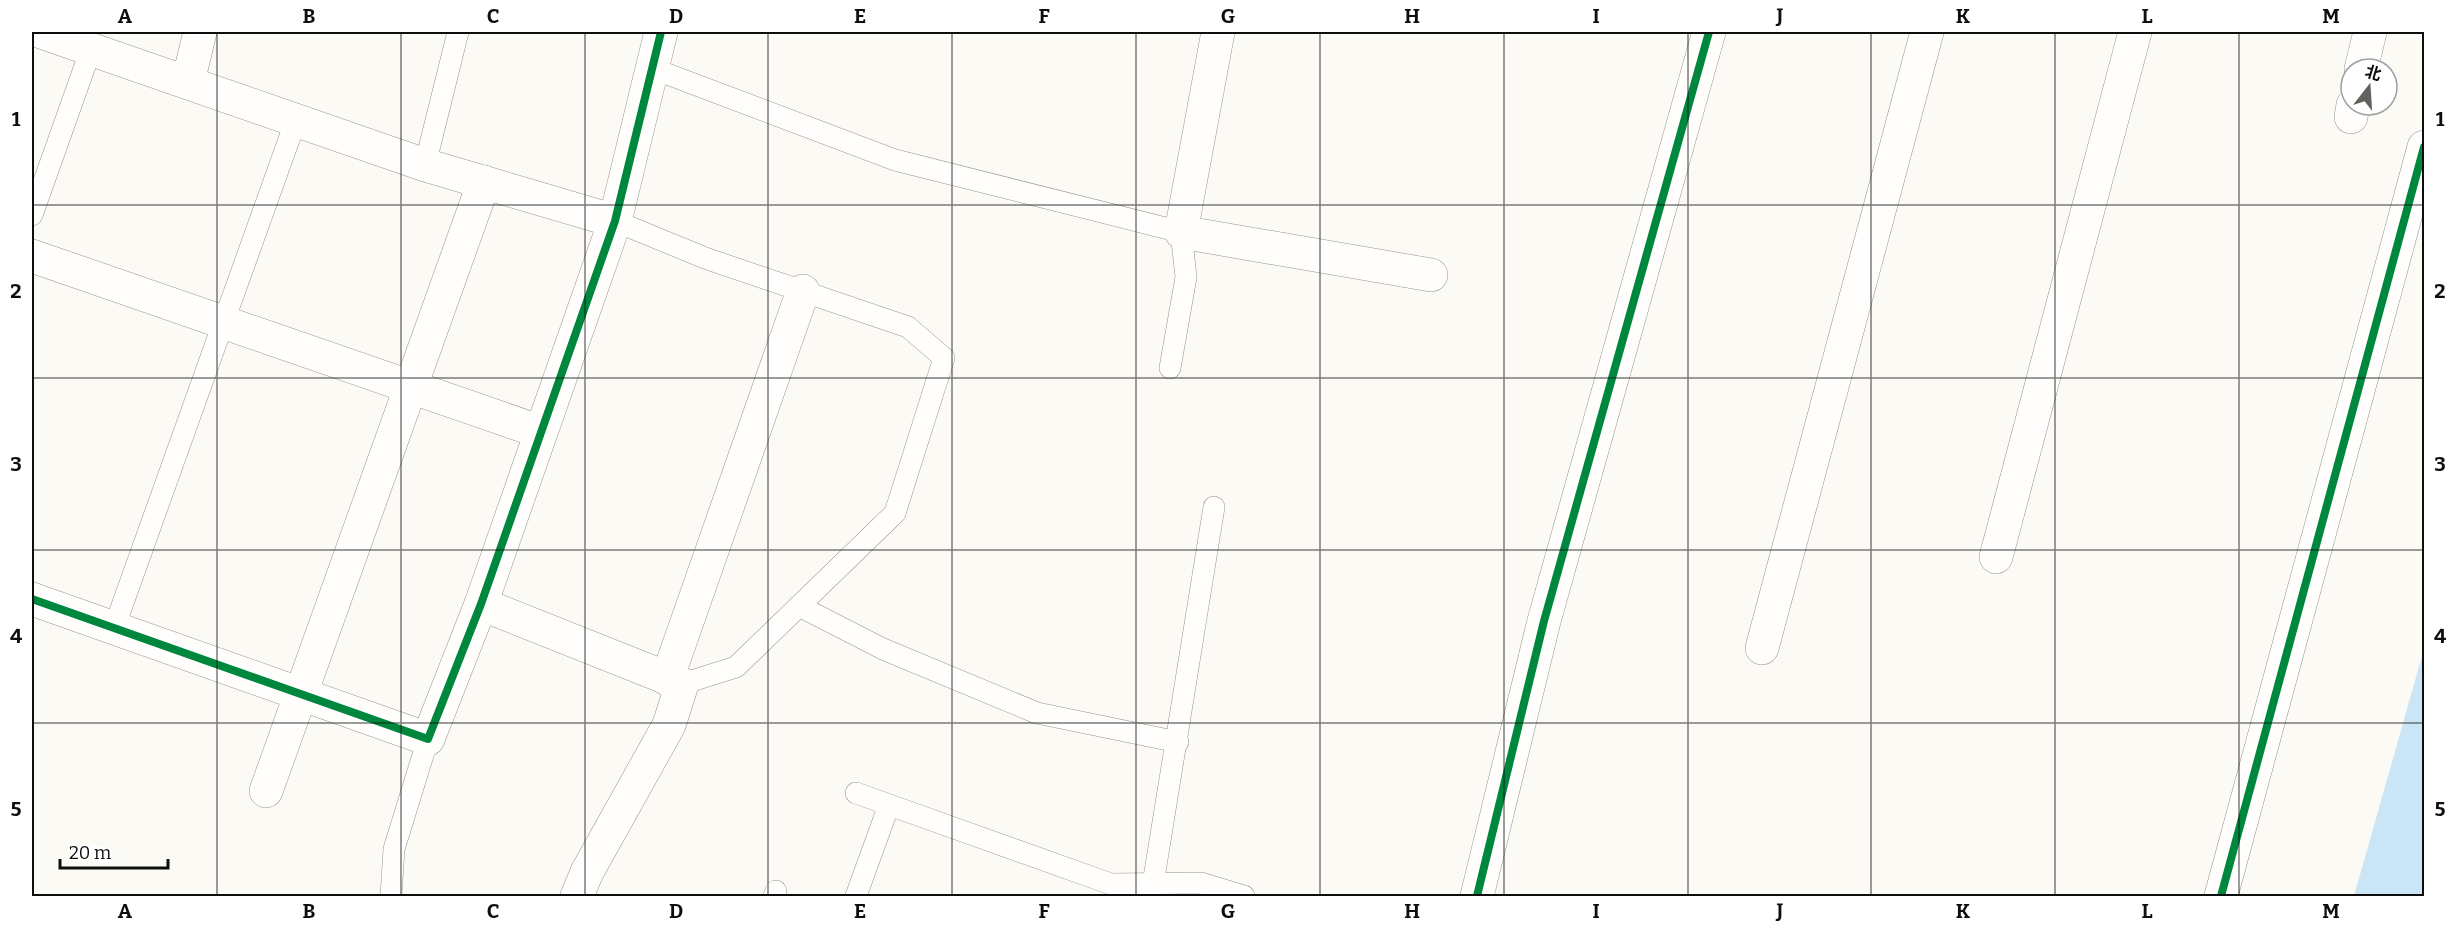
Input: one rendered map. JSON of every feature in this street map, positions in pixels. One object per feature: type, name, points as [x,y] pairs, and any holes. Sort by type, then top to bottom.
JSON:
[{"type":"street","points":[[41,32],[425,165],[615,221]]},
{"type":"street","points":[[188,82],[200,32]]},
{"type":"street","points":[[32,598],[428,739],[481,604],[615,221],[654,69],[661,32]]},
{"type":"street","points":[[1218,32],[1181,232],[1431,275]]},
{"type":"street","points":[[1477,897],[1544,621],[1709,32]]},
{"type":"street","points":[[1762,648],[1927,32]]},
{"type":"street","points":[[1996,557],[2135,32]]},
{"type":"street","points":[[2364,57],[2370,32]]},
{"type":"street","points":[[2221,897],[2424,147]]},
{"type":"street","points":[[266,791],[484,182]]},
{"type":"street","points":[[32,256],[541,432]]},
{"type":"street","points":[[577,897],[587,872],[669,725],[675,682],[803,291]]},
{"type":"street","points":[[481,604],[675,682]]},
{"type":"lane","points":[[425,165],[458,32]]},
{"type":"lane","points":[[32,215],[92,49]]},
{"type":"lane","points":[[654,69],[895,160],[1181,232],[1186,277],[1170,368]]},
{"type":"lane","points":[[114,628],[296,120]]},
{"type":"lane","points":[[615,221],[705,258],[908,327],[944,358],[895,513],[736,667],[675,682]]},
{"type":"lane","points":[[1153,884],[1178,742],[1214,507]]},
{"type":"lane","points":[[799,606],[883,649],[1037,713],[1178,742]]},
{"type":"lane","points":[[391,897],[394,849],[428,739]]},
{"type":"lane","points":[[856,793],[1111,884],[1201,882],[1244,897]]},
{"type":"lane","points":[[856,897],[889,805]]},
{"type":"water","points":[[2424,649],[2424,896],[2354,896]]},
{"type":"cycle path","points":[[32,599],[428,739],[481,604],[615,221],[661,32]]},
{"type":"cycle path","points":[[1477,896],[1544,621],[1709,32]]},
{"type":"cycle path","points":[[2221,896],[2424,147]]}]
